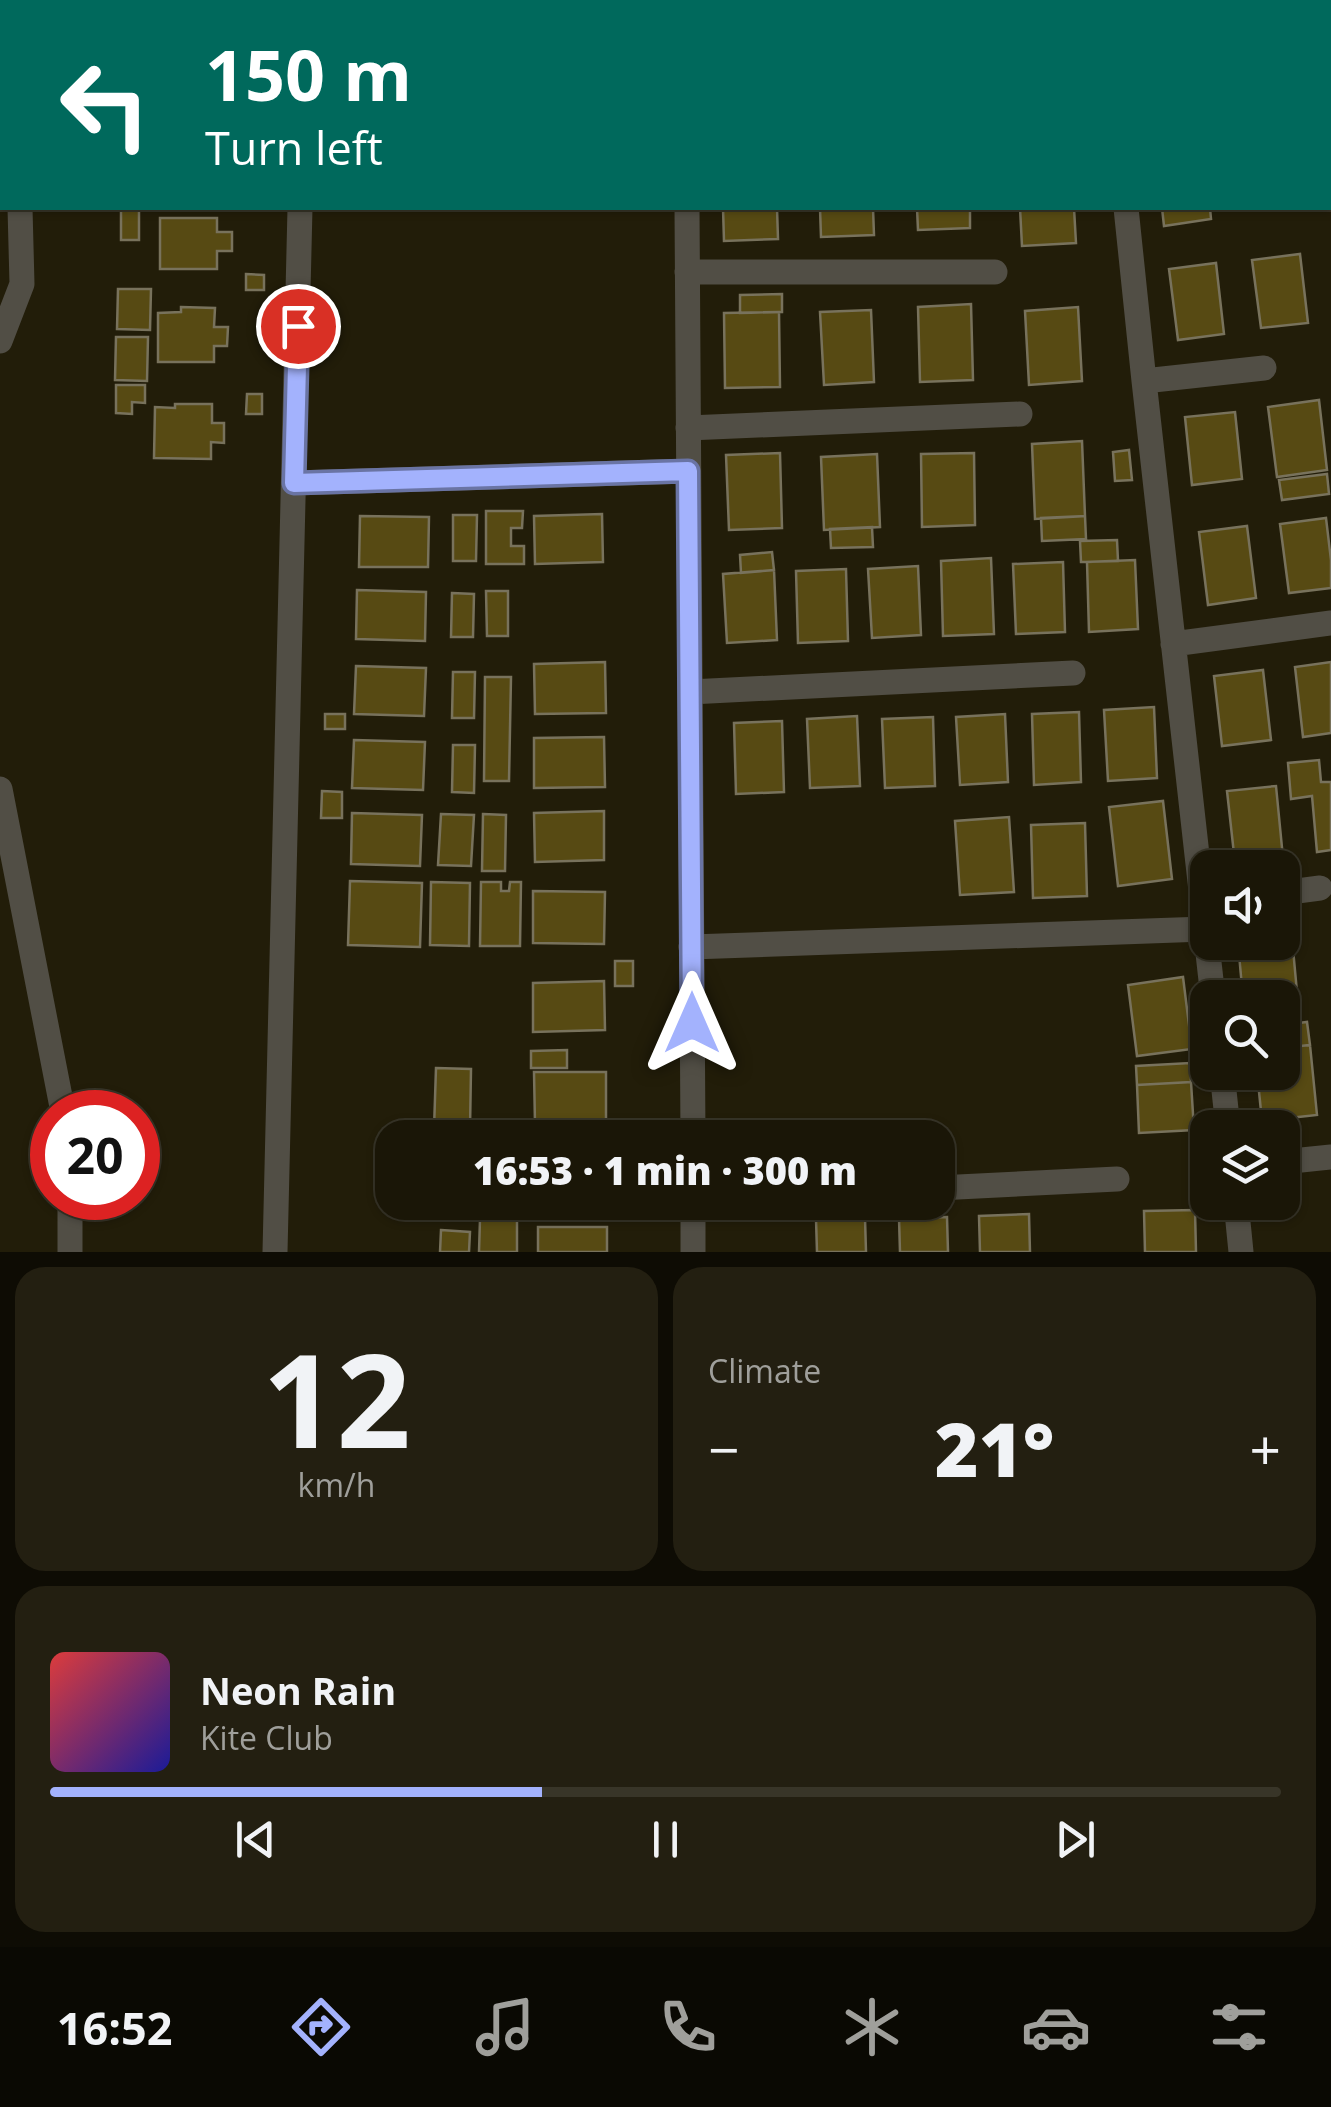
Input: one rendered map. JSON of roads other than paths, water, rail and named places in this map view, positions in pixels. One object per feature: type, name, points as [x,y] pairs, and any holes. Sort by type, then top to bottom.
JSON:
[{"type":"street","points":[[0,341],[22,284],[20,210]]},
{"type":"street","points":[[275,1252],[300,210]]},
{"type":"street","points":[[687,210],[692,1120]]},
{"type":"street","points":[[1126,210],[1199,850]]},
{"type":"street","points":[[687,272],[994,272]]},
{"type":"street","points":[[1144,381],[1264,368]]},
{"type":"street","points":[[688,428],[1020,414]]},
{"type":"street","points":[[294,483],[688,471]]},
{"type":"street","points":[[1173,644],[1331,623]]},
{"type":"street","points":[[690,692],[1072,672]]},
{"type":"street","points":[[0,789],[60,1090]]},
{"type":"street","points":[[1300,890],[1320,888]]},
{"type":"street","points":[[691,947],[1190,930]]},
{"type":"street","points":[[1300,1161],[1331,1158]]},
{"type":"street","points":[[955,1187],[1117,1178]]},
{"type":"street","points":[[70,1220],[70,1252]]},
{"type":"street","points":[[693,1220],[693,1252]]},
{"type":"street","points":[[1238,1220],[1242,1252]]}]
